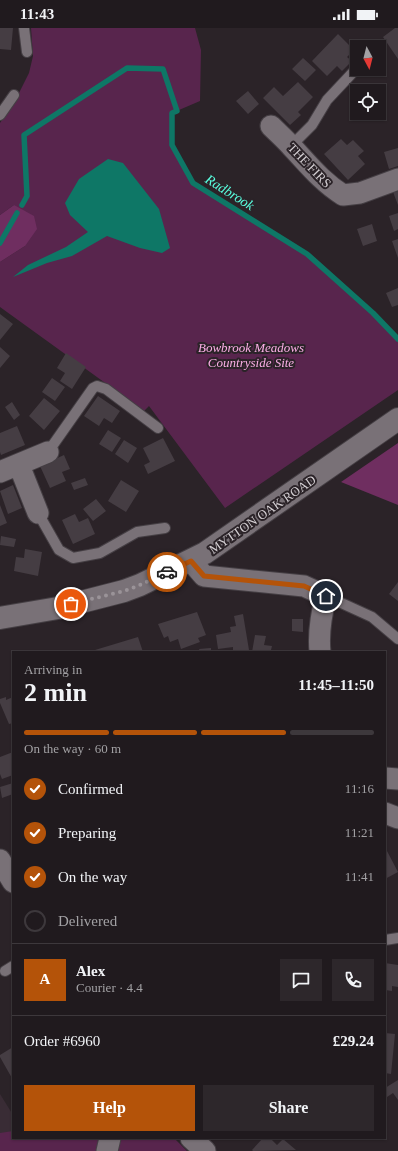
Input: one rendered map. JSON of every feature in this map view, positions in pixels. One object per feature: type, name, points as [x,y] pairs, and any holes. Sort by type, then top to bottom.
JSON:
[{"type":"main road","name":"MYTTON OAK ROAD","points":[[0,618],[58,608],[124,591],[205,554],[398,418]]},
{"type":"street","name":"THE FIRS","points":[[271,126],[320,178],[343,195],[360,192],[398,179]]},
{"type":"street","points":[[38,513],[9,468],[48,452]]},
{"type":"street","points":[[191,561],[204,576],[304,586],[326,596],[320,615],[320,651]]},
{"type":"street","points":[[386,778],[398,779]]},
{"type":"street","points":[[386,813],[398,818]]},
{"type":"street","points":[[5,860],[12,879]]},
{"type":"street","points":[[107,1151],[110,1139]]},
{"type":"street","points":[[192,1139],[205,1151]]},
{"type":"lane","points":[[24,28],[28,52]]},
{"type":"lane","points":[[291,146],[312,125],[327,100],[350,75]]},
{"type":"lane","points":[[0,115],[14,95]]},
{"type":"lane","points":[[48,452],[93,388],[97,386],[106,389],[158,428]]},
{"type":"lane","points":[[38,513],[59,550],[73,558],[100,553],[138,532],[165,528]]},
{"type":"lane","points":[[326,596],[372,617],[398,639]]},
{"type":"lane","points":[[386,940],[398,938]]},
{"type":"shaded area","points":[[108,159],[123,163],[159,209],[170,248],[162,253],[140,248],[107,236],[72,256],[47,263],[13,277],[28,265],[66,247],[88,232],[70,215],[65,203],[79,179]]},
{"type":"shaded area","points":[[14,205],[34,216],[37,229],[25,246],[0,262],[0,215]]},
{"type":"shaded area","points":[[398,443],[398,505],[341,482]]},
{"type":"shaded area","points":[[0,1094],[12,1113],[12,1139],[30,1139],[0,1151]]},
{"type":"green space","name":"Bowbrook Meadows Countryside Site","points":[[31,28],[195,28],[201,50],[200,101],[172,113],[172,145],[193,183],[307,254],[373,313],[398,339],[398,390],[225,508],[149,406],[144,411],[0,307],[0,262],[25,246],[14,205],[0,215],[0,123],[16,99],[29,73],[33,56]]},
{"type":"green space","points":[[12,1131],[12,1139],[108,1139],[105,1151],[0,1151],[0,1133]]},
{"type":"green space","points":[[117,1139],[175,1139],[187,1151],[114,1151]]},
{"type":"building","points":[[0,28],[13,28],[11,50],[0,49]]},
{"type":"building","points":[[395,28],[398,28],[398,59],[386,40],[383,37]]},
{"type":"building","points":[[338,34],[350,46],[350,54],[347,57],[350,59],[350,63],[342,71],[337,66],[327,76],[312,61]]},
{"type":"building","points":[[303,58],[316,70],[305,81],[292,69]]},
{"type":"building","points":[[298,82],[313,97],[298,112],[301,115],[290,125],[263,98],[274,87],[283,96]]},
{"type":"building","points":[[248,91],[259,104],[248,114],[236,101]]},
{"type":"building","points":[[341,139],[347,145],[353,140],[364,151],[358,156],[365,164],[348,180],[324,154]]},
{"type":"building","points":[[398,148],[398,166],[389,169],[384,152]]},
{"type":"building","points":[[398,191],[398,205],[393,192]]},
{"type":"building","points":[[398,213],[398,229],[394,231],[389,216]]},
{"type":"building","points":[[372,224],[377,241],[363,246],[357,229]]},
{"type":"building","points":[[398,239],[398,258],[392,241]]},
{"type":"building","points":[[398,288],[398,305],[392,307],[386,293]]},
{"type":"building","points":[[0,314],[13,324],[0,340]]},
{"type":"building","points":[[0,347],[10,356],[0,368]]},
{"type":"building","points":[[66,353],[86,367],[72,389],[60,381],[65,373],[57,368]]},
{"type":"building","points":[[52,378],[65,387],[55,401],[42,392]]},
{"type":"building","points":[[98,396],[120,411],[112,423],[104,418],[99,426],[84,416]]},
{"type":"building","points":[[44,398],[60,411],[44,430],[29,416]]},
{"type":"building","points":[[12,402],[20,415],[14,420],[5,407]]},
{"type":"building","points":[[17,426],[25,445],[1,455],[0,433]]},
{"type":"building","points":[[108,430],[121,438],[112,452],[99,444]]},
{"type":"building","points":[[163,438],[175,461],[148,474],[144,465],[150,462],[143,448]]},
{"type":"building","points":[[124,440],[137,448],[128,463],[115,454]]},
{"type":"building","points":[[64,455],[70,469],[62,472],[66,481],[50,488],[40,466]]},
{"type":"building","points":[[85,478],[88,485],[74,490],[71,483]]},
{"type":"building","points":[[121,480],[139,491],[126,512],[108,501]]},
{"type":"building","points":[[13,485],[22,508],[8,514],[0,491]]},
{"type":"building","points":[[96,499],[106,511],[93,521],[83,509]]},
{"type":"building","points":[[0,505],[7,523],[0,526]]},
{"type":"building","points":[[75,514],[79,522],[88,518],[95,534],[73,544],[62,520]]},
{"type":"building","points":[[1,536],[16,539],[14,547],[0,545]]},
{"type":"building","points":[[25,549],[42,552],[38,576],[14,571],[16,557],[24,558]]},
{"type":"building","points":[[398,582],[398,601],[389,594]]},
{"type":"building","points":[[197,612],[206,635],[198,638],[200,642],[181,649],[178,639],[170,642],[168,636],[164,638],[158,624]]},
{"type":"building","points":[[243,614],[249,650],[233,651],[233,647],[218,649],[216,635],[231,632],[230,627],[236,626],[234,616]]},
{"type":"building","points":[[292,619],[303,619],[303,632],[292,631]]},
{"type":"building","points":[[255,635],[266,636],[264,645],[272,646],[271,650],[275,651],[252,651]]},
{"type":"building","points":[[138,637],[143,651],[95,651]]},
{"type":"building","points":[[211,648],[211,651],[200,651],[199,649]]},
{"type":"building","points":[[6,697],[6,700],[12,697],[12,723],[9,724],[0,703],[0,699]]},
{"type":"building","points":[[12,752],[12,775],[2,779],[0,774],[0,757]]},
{"type":"building","points":[[12,783],[12,794],[2,798],[0,787]]},
{"type":"building","points":[[386,852],[398,872],[386,878]]},
{"type":"building","points":[[386,963],[398,965],[398,987],[392,986],[392,991],[386,990]]},
{"type":"building","points":[[386,1033],[395,1034],[391,1074],[386,1073]]},
{"type":"building","points":[[12,1048],[12,1078],[0,1057],[0,1055]]},
{"type":"building","points":[[398,1080],[398,1100],[393,1093],[387,1097],[386,1087]]},
{"type":"building","points":[[262,1139],[271,1139],[277,1145],[283,1139],[296,1150],[253,1151],[252,1150]]},
{"type":"waterway","name":"Radbrook","points":[[22,205],[27,196],[24,135],[127,68],[163,69],[177,111],[172,113],[172,145],[193,183],[307,254],[373,313],[398,339]]},
{"type":"waterway","name":"Radbrook","points":[[0,243],[17,213]]},
{"type":"way so far","points":[[71,604],[124,591],[167,572]]},
{"type":"route","points":[[167,572],[191,561],[204,576],[304,586],[326,596]]}]
